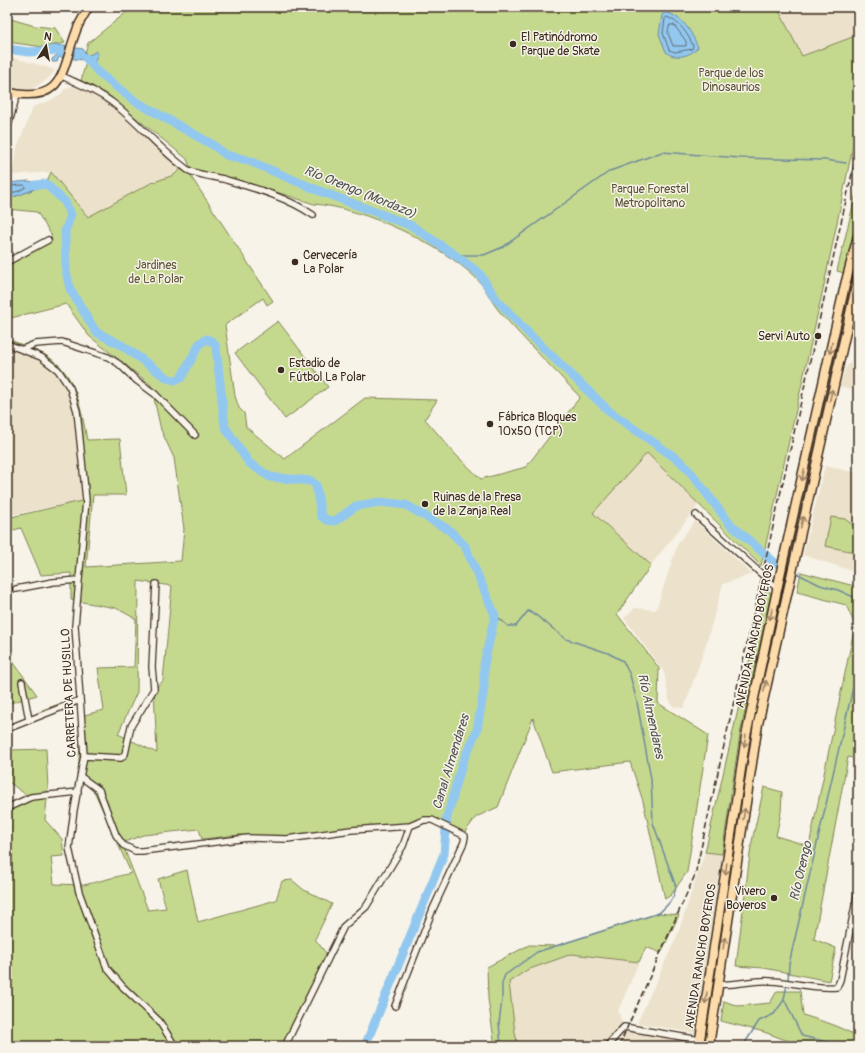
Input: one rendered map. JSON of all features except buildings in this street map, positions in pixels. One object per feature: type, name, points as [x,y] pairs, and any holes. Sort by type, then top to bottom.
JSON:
[{"type":"highway","name":"AVENIDA RANCHO BOYEROS","points":[[699,1043],[746,736],[777,588],[858,236]]},
{"type":"highway","points":[[840,310],[856,285],[848,282],[850,267]]},
{"type":"highway","name":"AVENIDA RANCHO BOYEROS","points":[[709,1046],[758,724],[793,560],[856,285]]},
{"type":"main road","points":[[7,92],[27,95],[44,92],[54,86],[63,73],[75,36],[89,7]]},
{"type":"street","points":[[63,73],[113,103],[162,149],[189,170],[280,198],[300,206],[313,215]]},
{"type":"street","points":[[7,130],[17,94]]},
{"type":"street","points":[[7,262],[48,240]]},
{"type":"street","points":[[23,349],[35,344],[62,342],[108,357],[119,364],[136,380],[155,394],[195,435]]},
{"type":"street","name":"CARRETERA DE HUSILLO","points":[[7,344],[41,357],[58,370],[70,388],[77,411],[86,500],[75,636],[84,756],[69,848],[79,892],[108,968],[123,987],[159,1021],[175,1046]]},
{"type":"street","points":[[696,515],[777,588]]},
{"type":"street","points":[[16,589],[53,582],[79,580]]},
{"type":"street","points":[[84,756],[121,758],[125,754],[131,726],[154,689],[152,667],[156,584]]},
{"type":"street","points":[[22,682],[29,720]]},
{"type":"street","points":[[7,729],[80,700]]},
{"type":"street","points":[[81,777],[98,790],[116,835],[123,845],[135,851],[142,852],[248,838],[287,839],[350,830],[410,826],[424,820],[432,820],[462,836],[465,836],[464,842],[433,909],[395,1006]]},
{"type":"street","points":[[7,808],[31,797],[78,792]]},
{"type":"street","points":[[285,1046],[344,926],[366,907],[403,846],[410,826]]},
{"type":"street","points":[[718,984],[728,985],[770,980],[832,988],[836,987],[839,985],[858,891]]},
{"type":"street","points":[[607,1046],[624,1027],[699,1043]]},
{"type":"shaded area","points":[[777,7],[858,7],[858,35],[802,56]]},
{"type":"shaded area","points":[[7,56],[55,70],[49,78],[30,90],[7,87]]},
{"type":"shaded area","points":[[78,84],[113,103],[184,166],[174,175],[88,217],[51,172],[12,175],[17,148],[33,107],[51,100],[61,94],[65,89]]},
{"type":"shaded area","points":[[7,344],[23,349],[58,370],[70,388],[77,411],[86,500],[7,516]]},
{"type":"shaded area","points":[[858,354],[858,391],[839,386],[846,367]]},
{"type":"shaded area","points":[[647,453],[699,504],[651,565],[593,513]]},
{"type":"shaded area","points":[[825,466],[858,473],[858,573],[803,555]]},
{"type":"shaded area","points":[[695,521],[752,574],[723,584],[704,651],[684,708],[674,707],[669,700],[664,672],[624,618],[635,608],[656,610],[678,543]]},
{"type":"shaded area","points":[[705,852],[722,854],[695,1033],[637,1023],[677,936]]},
{"type":"shaded area","points":[[572,954],[639,962],[618,1011],[624,1027],[607,1046],[518,1046],[509,982],[527,970]]},
{"type":"shaded area","points":[[628,1027],[692,1045],[692,1046],[619,1046]]},
{"type":"green space","points":[[133,7],[777,7],[802,56],[858,35],[858,122],[824,285],[761,566],[647,453],[593,513],[651,565],[617,614],[659,668],[658,703],[708,735],[687,872],[671,895],[665,899],[643,801],[630,762],[552,772],[533,718],[498,807],[476,817],[462,836],[432,820],[410,826],[265,838],[240,835],[202,839],[199,829],[143,835],[122,843],[148,910],[166,908],[158,879],[187,870],[198,922],[276,900],[282,881],[292,880],[304,890],[332,904],[315,939],[329,957],[285,1046],[7,1046],[7,955],[9,954],[7,945],[7,806],[28,796],[7,781],[7,747],[10,750],[46,749],[48,788],[45,820],[62,839],[64,856],[51,857],[54,884],[84,885],[131,873],[95,793],[78,777],[81,725],[77,704],[44,717],[42,710],[82,696],[84,715],[104,710],[98,668],[134,667],[136,619],[116,608],[71,600],[71,573],[41,575],[21,528],[7,532],[7,518],[86,500],[82,450],[77,414],[66,382],[53,365],[34,354],[7,344],[7,339],[47,356],[65,372],[76,393],[80,405],[87,440],[120,439],[126,495],[93,495],[86,567],[181,561],[184,529],[174,458],[161,430],[151,385],[89,336],[66,304],[7,319],[7,261],[52,236],[37,212],[7,209],[7,198],[20,195],[46,184],[51,172],[88,217],[151,183],[174,175],[184,166],[273,301],[267,305],[263,298],[225,325],[235,396],[239,408],[244,413],[246,427],[285,459],[365,398],[437,400],[425,419],[456,455],[481,479],[526,467],[580,397],[499,311],[477,279],[462,266],[423,241],[378,220],[356,212],[314,204],[242,181],[190,167],[187,159],[115,101],[81,81],[86,61],[95,67],[93,54],[87,56],[85,53],[88,43]],"holes":[[[138,581],[172,586],[163,681],[154,689],[157,753],[118,734],[137,692]]]},
{"type":"green space","points":[[7,18],[35,26],[55,28],[65,43],[44,47],[7,42]]},
{"type":"green space","points":[[858,185],[858,215],[844,273],[837,271]]},
{"type":"green space","name":"Estadio de Fútbol La Polar","points":[[278,321],[328,387],[285,419],[235,353]]},
{"type":"green space","points":[[831,517],[845,519],[854,526],[856,537],[854,552],[825,546]]},
{"type":"green space","points":[[801,572],[858,587],[858,713],[856,723],[858,725],[858,759],[848,757],[814,939],[836,948],[829,981],[764,968],[736,966],[751,846],[764,787],[782,792],[781,812],[776,836],[809,846],[855,625],[846,605],[797,592]]},
{"type":"green space","points":[[766,589],[771,593],[740,734],[722,854],[705,852]]},
{"type":"green space","points":[[7,648],[14,663],[37,695],[7,704]]},
{"type":"green space","points":[[659,913],[679,915],[661,953],[646,947],[639,962],[572,954],[527,970],[509,982],[518,1046],[495,1046],[488,999],[487,967],[529,945],[555,946]]},
{"type":"green space","points":[[777,991],[800,991],[803,1015],[831,1024],[858,1036],[858,1046],[802,1046],[764,1032],[721,1021],[724,1001],[738,1006],[770,1003]]},
{"type":"water","points":[[666,12],[678,18],[689,30],[698,47],[692,53],[683,56],[674,56],[666,52],[659,34],[662,15]]},
{"type":"water","points":[[57,45],[83,49],[87,56],[97,51],[98,54],[95,60],[95,67],[83,60],[59,57],[57,62],[52,62],[52,59],[58,54],[53,52],[48,53],[47,47]]},
{"type":"water","points":[[28,181],[46,184],[20,195],[7,198],[7,183]]},
{"type":"waterway","name":"Río Orengo (Mordazo)","points":[[7,49],[29,52],[59,50]]},
{"type":"waterway","name":"Río Orengo (Mordazo)","points":[[86,58],[101,75],[135,101],[213,145],[226,155],[247,160],[317,190],[412,226],[455,255],[479,273],[497,300],[531,336],[610,412],[680,461],[692,474],[729,523],[775,563]]},
{"type":"waterway","points":[[455,255],[484,255],[503,247],[610,171],[662,152],[740,158],[825,160],[846,163]]},
{"type":"waterway","name":"Río Almendares","points":[[35,185],[46,184],[65,202],[71,215],[65,231],[66,271],[70,289],[96,332],[123,346],[167,378],[174,380],[181,378],[200,343],[207,339],[213,342],[216,347],[225,427],[249,463],[270,477],[311,481],[316,485],[321,516],[327,520],[335,521],[356,506],[380,502],[406,505],[449,530],[465,546],[495,615],[484,664],[484,689],[477,730],[463,761],[447,817],[444,854],[365,1046]]},
{"type":"waterway","name":"Río Orengo","points":[[796,573],[820,585],[838,590],[858,599]]},
{"type":"waterway","name":"Río Almendares","points":[[495,615],[508,626],[516,626],[528,611],[537,616],[566,639],[608,653],[623,661],[630,675],[637,702],[651,779],[653,823],[676,887],[670,902],[659,913],[537,952],[505,975],[502,983],[502,1000],[499,1023],[501,1046]]},
{"type":"waterway","name":"Río Orengo","points":[[788,981],[789,964],[858,666]]},
{"type":"waterway","name":"Río Orengo","points":[[787,985],[784,999],[802,1036],[844,1046]]},
{"type":"waterway","points":[[743,1046],[759,1021],[774,1014],[784,1000]]},
{"type":"railway","points":[[619,1046],[695,875],[858,147]]},
{"type":"place","name":"El Patinódromo Parque de Skate","points":[[513,44]]},
{"type":"place","name":"Cervecería La Polar","points":[[295,262]]},
{"type":"place","name":"Servi Auto","points":[[818,336]]},
{"type":"place","name":"Estadio de Fútbol La Polar","points":[[281,370]]},
{"type":"place","name":"Fábrica Bloques 10x50 (TCP)","points":[[490,424]]},
{"type":"place","name":"Ruinas de la Presa de la Zanja Real","points":[[425,504]]},
{"type":"place","name":"Vivero Boyeros","points":[[774,898]]},
{"type":"park label","name":"Parque de los Dinosaurios","points":[[731,80]]},
{"type":"park label","name":"Parque Forestal Metropolitano","points":[[650,196]]},
{"type":"park label","name":"Jardines de La Polar","points":[[156,272]]},
{"type":"water label","name":"Canal Almendares","points":[[451,762]]}]
